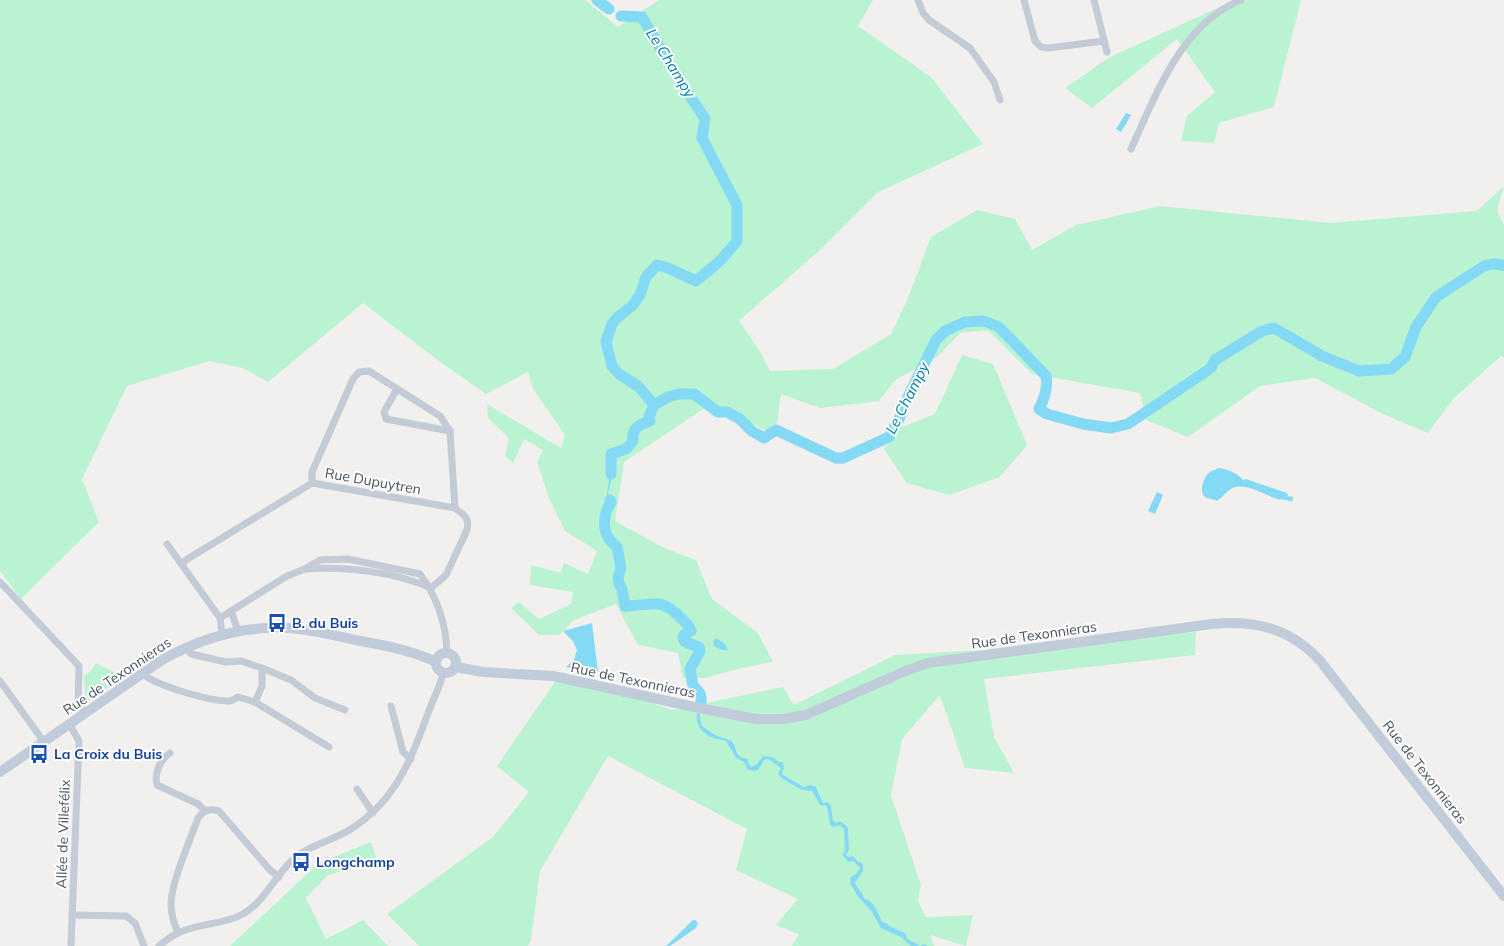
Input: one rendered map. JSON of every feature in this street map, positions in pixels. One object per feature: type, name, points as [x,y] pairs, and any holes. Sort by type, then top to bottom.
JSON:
[{"type":"main road","name":"Rue de Texonnieras","points":[[456,667],[483,672],[553,676],[756,719],[783,719],[806,716],[903,672],[928,664],[1212,624],[1234,622],[1265,625],[1294,638],[1310,648],[1504,896]]},
{"type":"main road","name":"Rue de Texonnieras","points":[[0,772],[142,673],[185,647],[222,635],[238,631],[288,628],[395,648],[420,654],[436,662]]},
{"type":"main road","points":[[447,654],[455,658],[456,667],[451,672],[443,673],[438,669],[436,662],[440,656],[447,654]]},
{"type":"street","points":[[918,0],[923,13],[929,20],[970,48],[994,82],[1000,100]]},
{"type":"street","points":[[1024,0],[1035,41],[1041,47],[1048,48],[1104,41]]},
{"type":"street","points":[[1094,0],[1107,52]]},
{"type":"street","points":[[1132,149],[1180,51],[1202,25],[1228,5],[1241,0]]},
{"type":"street","points":[[312,483],[312,472],[353,379],[360,372],[370,371],[440,416],[450,431],[455,508],[466,517],[468,524],[446,575],[431,588]]},
{"type":"street","points":[[397,389],[384,412],[386,419],[450,431]]},
{"type":"street","name":"Rue Dupuytren","points":[[182,564],[312,483],[455,508]]},
{"type":"street","points":[[167,544],[220,618],[222,635]]},
{"type":"street","points":[[220,618],[287,576],[305,569],[320,560],[348,559],[420,574],[431,588],[442,616],[447,654]]},
{"type":"street","points":[[0,582],[79,666],[78,703],[85,714]]},
{"type":"street","points":[[231,611],[238,631]]},
{"type":"street","points":[[185,647],[191,654],[226,662],[241,661],[262,668],[291,680],[315,698],[345,710]]},
{"type":"street","points":[[256,702],[262,686],[262,668]]},
{"type":"street","points":[[142,673],[148,679],[174,689],[229,702],[238,697],[256,702],[329,747]]},
{"type":"street","points":[[159,946],[178,933],[222,922],[245,913],[256,905],[295,857],[352,829],[373,812],[395,787],[411,759],[443,673]]},
{"type":"street","points":[[1,683],[44,742]]},
{"type":"street","points":[[391,706],[403,752],[411,759]]},
{"type":"street","name":"Allée de Villefélix","points":[[70,725],[80,741],[71,946]]},
{"type":"street","points":[[170,753],[164,757],[155,776],[157,785],[198,804],[205,811]]},
{"type":"street","points":[[357,789],[373,812]]},
{"type":"street","points":[[178,933],[172,914],[173,889],[198,818],[205,811],[219,810],[270,870],[279,877]]},
{"type":"street","points":[[72,915],[126,916],[135,923],[144,946]]},
{"type":"green space","points":[[0,0],[585,0],[618,27],[659,0],[873,0],[858,26],[931,77],[983,144],[878,192],[820,250],[739,321],[761,353],[770,371],[833,369],[891,334],[908,298],[931,237],[977,210],[1015,219],[1032,250],[1076,225],[1160,206],[1331,223],[1477,211],[1504,186],[1497,210],[1504,225],[1504,358],[1501,356],[1453,399],[1428,433],[1383,414],[1315,378],[1260,386],[1188,437],[1146,420],[1140,393],[1032,374],[988,330],[960,333],[937,357],[895,380],[879,401],[820,408],[781,394],[775,435],[712,403],[624,462],[615,521],[664,548],[696,560],[712,599],[758,633],[773,662],[733,670],[706,678],[683,678],[678,653],[638,645],[616,604],[574,620],[559,635],[539,635],[511,608],[519,602],[539,619],[571,604],[573,592],[530,585],[531,565],[561,573],[564,563],[588,574],[597,551],[565,531],[549,498],[537,462],[543,450],[524,439],[513,463],[505,456],[509,438],[488,418],[487,404],[561,448],[565,435],[533,389],[528,372],[486,394],[363,303],[268,382],[243,368],[209,361],[127,386],[82,479],[99,522],[21,599],[0,571]]},
{"type":"green space","points":[[1242,0],[1301,0],[1274,107],[1219,123],[1214,143],[1181,141],[1187,116],[1215,92],[1177,39],[1092,108],[1065,88],[1110,57],[1222,6]]},
{"type":"green space","points":[[962,355],[993,364],[1027,445],[1000,477],[949,495],[907,483],[884,449],[900,428],[935,414]]},
{"type":"green space","points":[[1196,632],[1195,655],[984,679],[994,737],[1014,773],[965,768],[940,695],[902,739],[891,795],[921,885],[918,901],[926,917],[973,915],[966,946],[930,935],[934,946],[792,946],[799,934],[776,925],[798,899],[736,870],[747,829],[608,756],[540,871],[531,940],[528,946],[419,946],[387,914],[493,837],[529,792],[497,766],[562,672],[672,710],[783,687],[794,705],[895,655],[983,650]]},
{"type":"green space","points":[[96,663],[123,677],[88,701],[85,697],[84,676],[91,671]]},
{"type":"green space","points":[[371,842],[377,860],[328,875],[306,898],[326,939],[363,920],[388,946],[230,946],[319,863]]},
{"type":"water","points":[[1126,113],[1131,115],[1121,132],[1116,129]]},
{"type":"water","points":[[662,263],[668,266],[668,269],[657,265],[652,269],[635,302],[612,324],[606,342],[612,366],[619,374],[638,386],[654,405],[649,417],[650,421],[639,425],[635,429],[631,444],[624,449],[611,454],[611,481],[608,493],[611,502],[604,517],[609,542],[615,546],[620,557],[621,570],[618,579],[624,598],[625,606],[661,604],[667,606],[687,624],[690,629],[691,631],[684,635],[683,638],[686,642],[699,647],[700,651],[690,669],[693,686],[700,692],[701,702],[699,694],[692,689],[687,668],[696,655],[697,649],[686,646],[681,640],[682,635],[688,628],[678,616],[666,607],[652,606],[631,609],[621,606],[624,600],[615,578],[618,554],[614,546],[608,544],[603,520],[604,512],[610,502],[607,494],[609,481],[608,458],[611,452],[625,447],[632,439],[629,435],[637,423],[648,420],[650,407],[642,395],[610,366],[605,348],[606,335],[612,321],[638,294],[648,269],[656,264]]},
{"type":"water","points":[[1218,468],[1232,472],[1243,480],[1246,479],[1287,493],[1289,497],[1292,496],[1292,502],[1277,499],[1251,488],[1240,486],[1230,489],[1217,501],[1206,498],[1202,491],[1204,480],[1208,473]]},
{"type":"water","points":[[1157,492],[1163,495],[1155,514],[1148,511]]},
{"type":"water","points":[[592,623],[598,672],[566,667],[574,660],[577,650],[573,641],[563,631]]},
{"type":"water","points":[[716,638],[724,643],[728,650],[722,650],[714,646],[713,641]]},
{"type":"water","points":[[698,711],[702,726],[715,735],[732,741],[737,753],[741,757],[748,759],[748,763],[752,767],[763,756],[772,757],[779,762],[783,762],[783,775],[804,787],[810,785],[816,787],[823,803],[828,802],[831,806],[833,821],[837,823],[840,821],[847,826],[849,850],[846,855],[849,857],[853,856],[863,865],[863,871],[855,883],[865,899],[870,901],[876,908],[882,922],[905,933],[907,939],[921,946],[911,946],[901,937],[881,928],[872,912],[857,895],[850,883],[851,877],[860,868],[853,861],[848,862],[842,854],[845,852],[844,829],[839,825],[834,827],[830,825],[827,806],[820,805],[812,791],[802,790],[783,779],[778,774],[781,768],[768,759],[764,760],[758,770],[747,769],[744,762],[736,758],[726,741],[713,738],[702,731],[697,719]]},
{"type":"water","points":[[693,920],[698,923],[696,928],[670,946],[666,946]]},
{"type":"waterway","name":"Le Champy","points":[[597,0],[609,9]]},
{"type":"waterway","name":"Le Champy","points":[[621,16],[642,17],[668,62],[705,119],[702,138],[737,205],[737,241],[720,261],[696,281],[657,265],[646,277],[640,295],[632,306],[612,324],[606,342],[612,366],[619,374],[638,386],[654,405],[668,397],[679,394],[694,394],[718,412],[727,412],[740,419],[752,431],[764,438],[776,430],[836,458],[843,458],[889,437],[936,340],[945,331],[965,322],[984,321],[999,327],[1046,376],[1046,393],[1039,409],[1047,414],[1083,424],[1111,428],[1128,424],[1211,368],[1215,360],[1262,331],[1274,328],[1322,356],[1359,371],[1391,369],[1405,357],[1416,327],[1436,297],[1484,266],[1493,264],[1504,266]]},
{"type":"waterway","points":[[611,474],[611,454],[626,449],[633,441],[635,430],[642,424],[650,421],[649,417],[654,405]]},
{"type":"waterway","points":[[610,500],[605,526],[608,538],[617,547],[621,568],[618,577],[625,606],[661,605],[674,611],[688,625],[691,631],[684,635],[683,638],[685,642],[699,647],[700,651],[690,669],[693,686],[701,695],[700,707]]},
{"type":"place","name":"B. du Buis","points":[[277,623]]},
{"type":"place","name":"La Croix du Buis","points":[[39,754]]},
{"type":"place","name":"Longchamp","points":[[301,862]]}]
